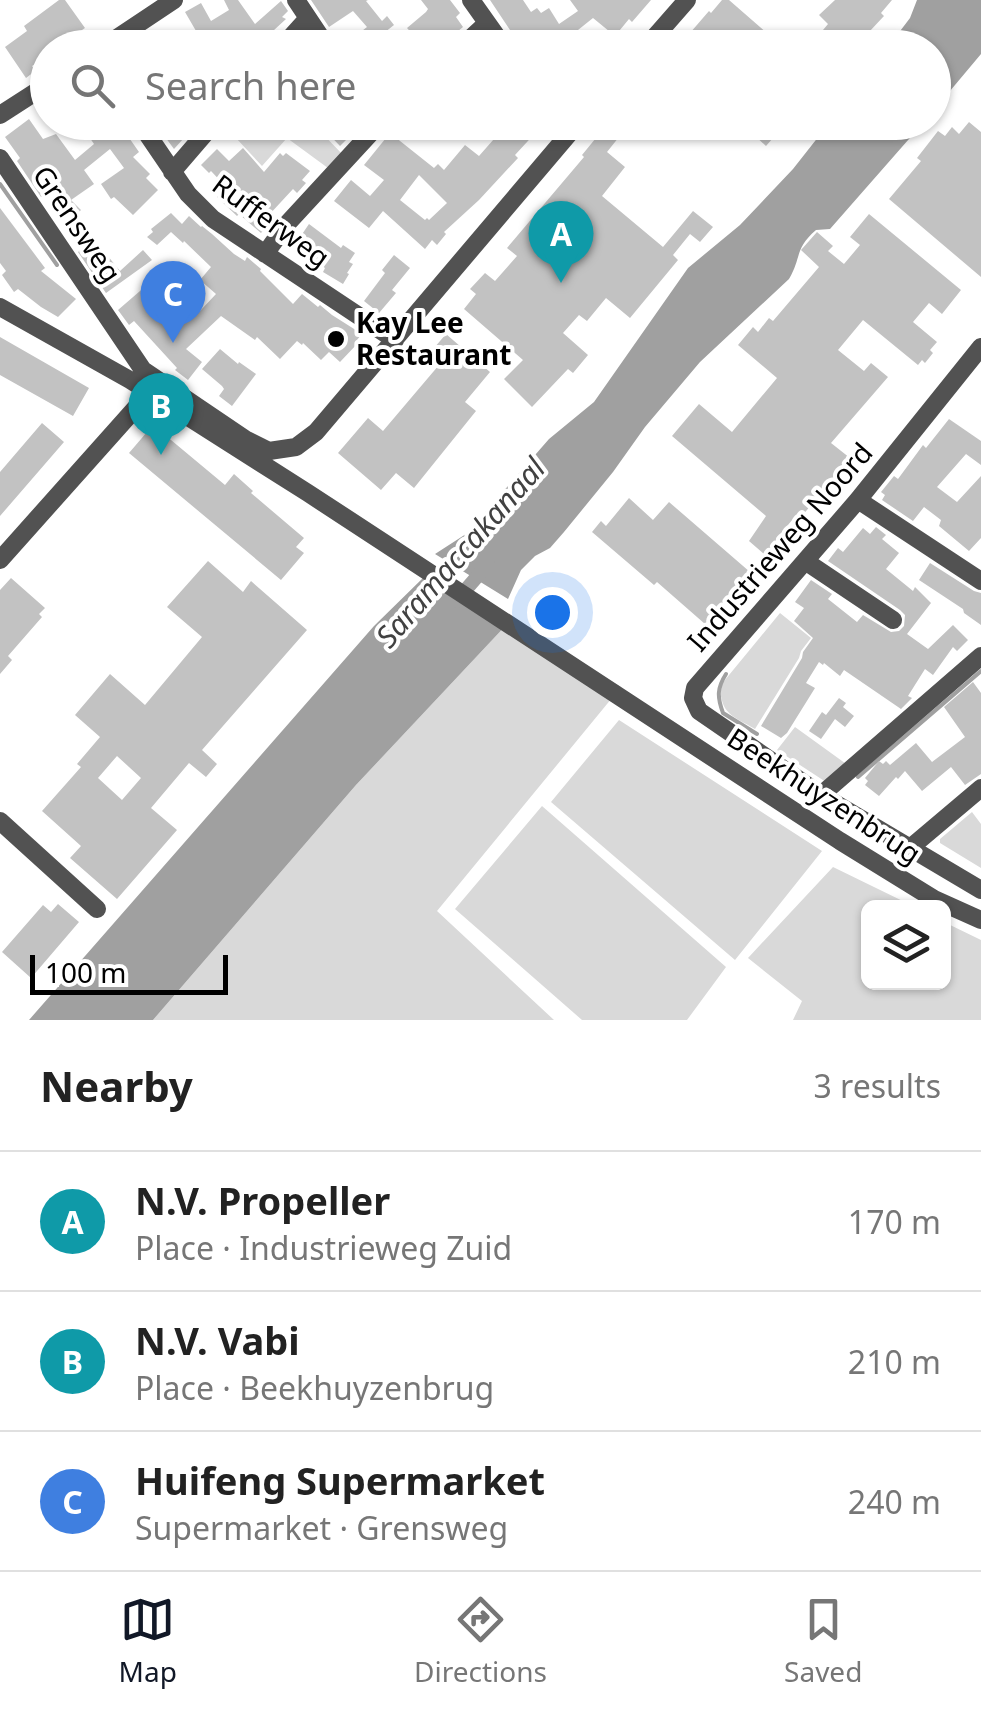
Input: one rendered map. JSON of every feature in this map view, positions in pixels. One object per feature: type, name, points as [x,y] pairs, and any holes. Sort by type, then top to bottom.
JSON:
[{"type":"street","points":[[129,30],[174,0]]},
{"type":"street","points":[[296,0],[316,30]]},
{"type":"street","points":[[471,0],[492,30]]},
{"type":"street","points":[[661,30],[687,0]]},
{"type":"street","points":[[298,30],[308,18]]},
{"type":"street","points":[[479,30],[487,23]]},
{"type":"street","points":[[0,115],[30,96]]},
{"type":"street","name":"Rufferweg","points":[[151,140],[198,207],[226,230],[394,340]]},
{"type":"street","points":[[172,172],[200,140]]},
{"type":"street","points":[[265,254],[365,140]]},
{"type":"street","points":[[0,307],[136,375],[159,393],[269,451],[296,447],[316,432],[558,140]]},
{"type":"street","name":"Grensweg","points":[[0,158],[136,375]]},
{"type":"street","name":"Industrieweg Noord","points":[[981,348],[858,500],[695,688],[693,698],[699,711],[820,794],[981,890]]},
{"type":"street","points":[[0,560],[159,393]]},
{"type":"street","name":"Beekhuyzenbrug","points":[[159,393],[934,899],[981,920]]},
{"type":"street","points":[[858,500],[981,581]]},
{"type":"street","points":[[805,561],[893,620]]},
{"type":"street","points":[[820,794],[981,656]]},
{"type":"street","points":[[910,848],[981,788]]},
{"type":"street","points":[[0,821],[98,910]]},
{"type":"shaded area","points":[[238,140],[285,140],[262,166]]},
{"type":"shaded area","points":[[290,140],[329,140],[345,157],[332,171]]},
{"type":"shaded area","points":[[780,613],[811,638],[755,729],[726,709],[720,686]]},
{"type":"shaded area","points":[[511,620],[621,687],[437,911],[554,1020],[153,1020],[356,785]]},
{"type":"shaded area","points":[[619,720],[822,851],[735,960],[551,802]]},
{"type":"shaded area","points":[[795,727],[849,766],[829,784],[777,750]]},
{"type":"shaded area","points":[[542,806],[726,967],[687,1020],[582,1020],[455,909]]},
{"type":"shaded area","points":[[972,812],[981,824],[981,868],[940,843]]},
{"type":"shaded area","points":[[833,867],[901,900],[861,900],[861,990],[951,990],[951,925],[981,940],[981,1020],[793,1020],[802,1001],[748,958]]},
{"type":"water","points":[[917,0],[981,0],[981,54],[951,90],[951,30],[901,30]]},
{"type":"water","points":[[816,140],[908,140],[830,229],[816,230],[809,237],[789,279],[700,362],[564,532],[521,570],[508,599],[435,554],[466,534],[549,439],[594,402],[688,268],[740,225]]},
{"type":"water","points":[[425,576],[511,620],[356,785],[153,1020],[29,1020],[374,626]]},
{"type":"building","points":[[59,0],[65,0],[85,28],[30,30],[30,75],[26,78],[5,47],[27,31],[24,26]]},
{"type":"building","points":[[224,0],[238,0],[255,24],[281,1],[288,11],[282,17],[286,19],[274,30],[195,30],[185,12],[201,3],[211,21],[229,10]]},
{"type":"building","points":[[311,0],[368,0],[382,21],[387,16],[394,25],[388,30],[363,30],[367,27],[353,11],[329,27]]},
{"type":"building","points":[[421,0],[450,0],[460,13],[456,17],[463,27],[409,30],[428,9]]},
{"type":"building","points":[[490,0],[523,0],[531,12],[537,8],[541,13],[549,8],[559,24],[578,11],[570,0],[651,0],[620,30],[608,30],[593,18],[578,30],[510,30]]},
{"type":"building","points":[[722,0],[729,0],[763,30],[693,30]]},
{"type":"building","points":[[835,0],[892,0],[871,30],[823,30],[828,24],[819,15]]},
{"type":"building","points":[[29,119],[30,140],[60,140],[75,160],[94,144],[91,140],[131,140],[139,152],[133,157],[150,174],[146,178],[158,190],[133,215],[114,197],[111,199],[101,184],[124,168],[110,149],[84,170],[94,184],[71,200],[81,210],[67,224],[58,216],[64,210],[50,191],[41,197],[5,137]]},
{"type":"building","points":[[969,122],[981,132],[981,277],[889,199],[921,161],[917,158],[931,140],[951,140],[952,127],[959,134]]},
{"type":"building","points":[[167,140],[182,140],[174,149]]},
{"type":"building","points":[[384,140],[399,140],[434,168],[438,164],[444,170],[465,145],[479,156],[493,140],[529,140],[515,155],[518,158],[444,232],[437,245],[432,240],[425,249],[383,211],[369,228],[334,201],[351,180],[370,196],[384,180],[364,165]],"holes":[[[419,175],[447,203],[429,220],[400,200]]]},
{"type":"building","points":[[594,140],[617,140],[607,152],[625,167],[602,196],[663,247],[693,211],[713,227],[700,242],[690,234],[673,255],[678,260],[630,318],[606,298],[587,321],[579,315],[563,333],[588,355],[573,373],[568,369],[532,407],[504,379],[523,360],[464,309],[476,294],[470,289],[485,273],[495,281],[517,256],[507,248]]},
{"type":"building","points":[[243,148],[264,172],[280,153],[286,153],[310,171],[297,193],[293,189],[268,216],[273,219],[261,233],[217,197],[226,187],[201,165],[217,149],[229,161]]},
{"type":"building","points":[[0,208],[45,268],[41,271],[76,299],[58,317],[18,289],[14,292],[2,275],[6,271],[0,263]]},
{"type":"building","points":[[171,213],[182,224],[189,216],[234,254],[245,261],[247,257],[293,304],[302,294],[362,334],[358,343],[340,362],[329,352],[321,360],[297,341],[280,359],[257,337],[255,340],[221,316],[186,349],[202,362],[188,380],[134,321],[129,325],[118,310],[162,272],[200,311],[216,294],[200,280],[211,267],[184,241],[171,232],[157,245],[147,237]]},
{"type":"building","points":[[869,214],[961,290],[942,314],[929,303],[913,322],[937,342],[925,363],[922,360],[918,365],[863,320],[838,350],[864,371],[871,363],[888,377],[831,443],[850,458],[797,522],[793,519],[777,538],[784,544],[774,557],[749,541],[766,516],[672,436],[699,404],[732,432],[777,378],[738,345],[753,327],[758,332],[769,318],[773,321],[819,267],[801,250],[817,232],[833,246],[828,251],[844,264],[860,245],[850,237]]},
{"type":"building","points":[[309,224],[341,248],[343,245],[355,253],[343,284],[294,246]]},
{"type":"building","points":[[90,234],[120,271],[143,250],[152,260],[106,293],[78,252],[86,246],[81,240]]},
{"type":"building","points":[[394,255],[410,268],[379,313],[364,301]]},
{"type":"building","points":[[446,334],[490,372],[465,402],[476,411],[414,488],[396,473],[381,490],[338,453],[368,418],[383,431],[439,365],[428,355]]},
{"type":"building","points":[[0,337],[89,388],[73,416],[0,375]]},
{"type":"building","points":[[220,349],[256,374],[232,406],[219,396],[222,386],[202,369]]},
{"type":"building","points":[[949,419],[981,441],[981,465],[966,454],[937,487],[957,502],[981,476],[981,538],[969,551],[939,526],[941,520],[924,507],[913,521],[882,500],[885,495],[881,492],[894,476],[898,479]]},
{"type":"building","points":[[42,423],[64,442],[0,516],[0,472]]},
{"type":"building","points":[[153,425],[225,485],[234,474],[304,538],[296,547],[304,553],[281,580],[129,453]]},
{"type":"building","points":[[629,498],[653,520],[669,502],[750,572],[705,624],[592,532],[601,521],[606,526]]},
{"type":"building","points":[[876,527],[886,535],[882,539],[899,553],[886,569],[913,591],[915,587],[931,603],[907,634],[928,649],[953,625],[968,640],[957,651],[953,647],[933,675],[925,669],[908,696],[912,698],[901,709],[844,670],[840,676],[819,662],[806,683],[815,688],[781,738],[761,726],[813,638],[794,621],[804,608],[795,602],[811,580],[832,594],[828,599],[857,622],[863,615],[891,632],[904,626],[905,615],[900,610],[828,561],[838,548],[843,552],[863,528],[870,534]]},
{"type":"building","points":[[208,561],[243,592],[251,581],[307,630],[202,750],[217,764],[206,777],[189,763],[151,808],[177,830],[117,899],[70,858],[81,846],[42,811],[81,767],[77,764],[100,737],[75,715],[110,674],[145,705],[202,637],[167,607]],"holes":[[[117,756],[141,778],[122,800],[98,778]]]},
{"type":"building","points":[[930,563],[981,593],[981,625],[919,580]]},
{"type":"building","points":[[11,578],[45,608],[39,614],[42,617],[8,656],[12,660],[0,674],[0,590]]},
{"type":"building","points":[[973,682],[981,693],[981,774],[965,785],[951,767],[922,791],[905,771],[879,796],[865,785],[865,778],[879,761],[890,765],[916,743],[932,762],[965,737],[944,707]]},
{"type":"building","points":[[839,698],[854,716],[845,727],[835,719],[821,739],[809,731],[822,712],[826,715]]},
{"type":"building","points":[[58,904],[79,922],[31,978],[2,952],[43,905],[51,912]]},
{"type":"waterway","points":[[0,184],[57,265]]},
{"type":"waterway","name":"Saramaccakanaal","points":[[456,601],[488,564]]},
{"type":"waterway","points":[[858,777],[981,671]]},
{"type":"waterway","points":[[726,674],[719,693],[723,713],[757,734]]},
{"type":"place","name":"N.V. Propeller","points":[[561,283]]},
{"type":"place","name":"Kay Lee Restaurant","points":[[336,339]]},
{"type":"place","name":"Huifeng Supermarket","points":[[173,343]]},
{"type":"place","name":"N.V. Vabi","points":[[161,455]]}]
